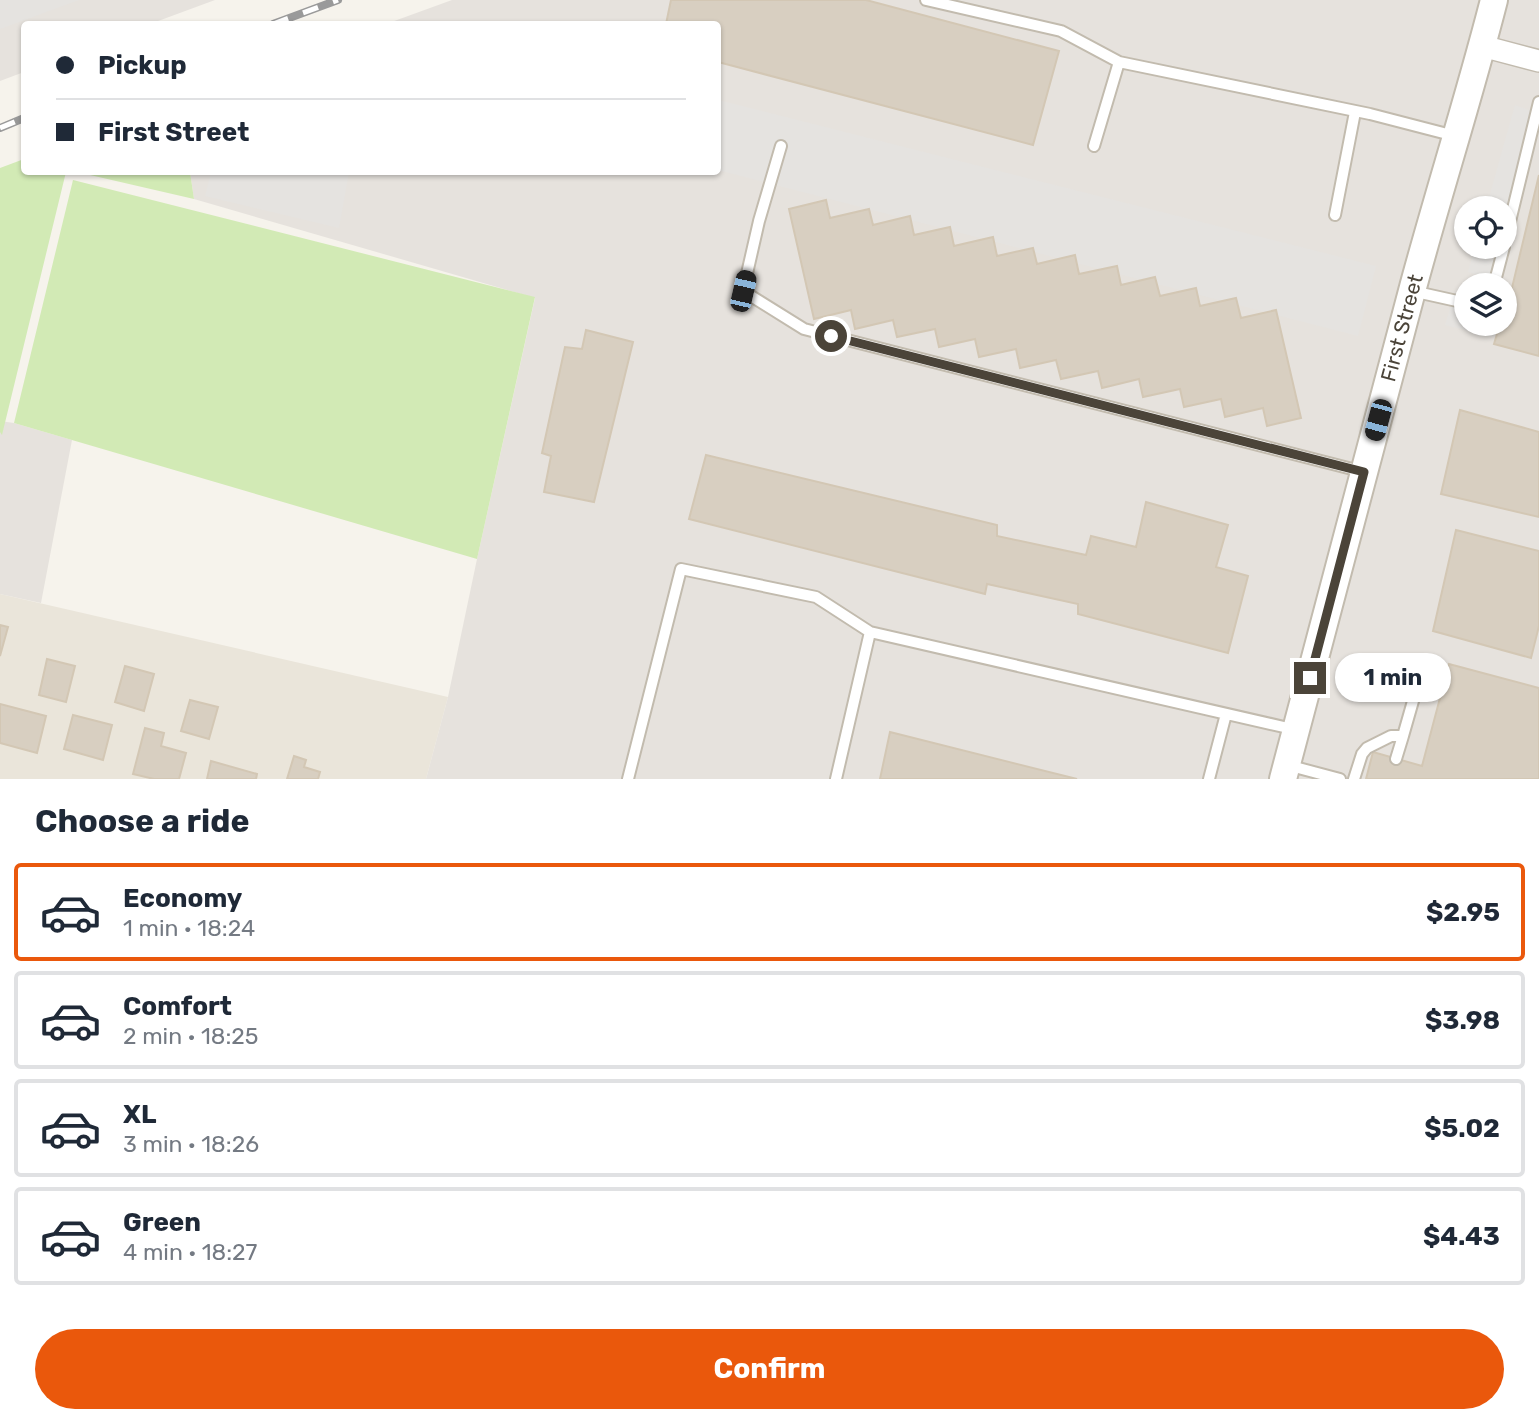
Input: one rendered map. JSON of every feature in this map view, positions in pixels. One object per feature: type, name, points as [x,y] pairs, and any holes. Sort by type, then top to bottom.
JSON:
[{"type":"street","name":"First Street","points":[[1285,772],[1412,291],[1494,0]]},
{"type":"street","points":[[1482,47],[1539,61]]},
{"type":"lane","points":[[926,0],[1061,31],[1119,62],[1370,114],[1455,136]]},
{"type":"lane","points":[[1094,146],[1119,62]]},
{"type":"lane","points":[[1516,196],[1539,102]]},
{"type":"lane","points":[[1335,215],[1355,111]]},
{"type":"lane","points":[[782,145],[759,221],[743,291],[804,329],[1364,472]]},
{"type":"lane","points":[[1412,291],[1454,300]]},
{"type":"lane","points":[[628,779],[681,569],[816,597],[870,632],[1297,730]]},
{"type":"lane","points":[[836,779],[870,632]]},
{"type":"lane","points":[[1376,683],[1415,694],[1396,758]]},
{"type":"lane","points":[[1209,779],[1226,714]]},
{"type":"lane","points":[[1354,779],[1362,754],[1367,748],[1391,736],[1403,736]]},
{"type":"lane","points":[[1285,772],[1340,779]]},
{"type":"shaded area","points":[[0,0],[215,0],[158,21],[21,21],[21,73],[0,81]]},
{"type":"shaded area","points":[[0,0],[79,0],[21,21],[0,29]]},
{"type":"shaded area","points":[[452,0],[1539,0],[1539,779],[426,779],[448,697],[535,298],[194,199],[190,175],[721,175],[721,21],[394,21]]},
{"type":"shaded area","points":[[721,101],[1376,266],[1358,336],[721,171]]},
{"type":"shaded area","points":[[1515,105],[1534,112],[1513,196],[1489,196]]},
{"type":"shaded area","points":[[210,175],[348,175],[339,228],[205,196]]},
{"type":"shaded area","points":[[1472,259],[1497,259],[1493,273],[1468,272]]},
{"type":"shaded area","points":[[1451,305],[1454,306],[1454,327],[1445,325]]},
{"type":"shaded area","points":[[0,421],[72,440],[41,603],[0,594]]},
{"type":"shaded area","points":[[0,594],[448,697],[426,779],[0,779]]},
{"type":"green space","points":[[21,160],[21,175],[65,175],[2,435],[0,432],[0,168]]},
{"type":"green space","points":[[90,175],[190,175],[194,199]]},
{"type":"green space","points":[[73,180],[535,297],[477,559],[14,423]]},
{"type":"building","points":[[671,0],[866,0],[1059,51],[1033,145],[721,63],[721,21],[667,21]]},
{"type":"building","points":[[1539,175],[1539,356],[1494,344],[1496,336],[1517,336],[1516,273]]},
{"type":"building","points":[[826,200],[830,218],[869,209],[873,225],[910,216],[914,235],[950,227],[954,246],[993,237],[997,256],[1033,248],[1037,264],[1075,255],[1079,274],[1117,266],[1121,285],[1155,277],[1160,296],[1196,288],[1200,306],[1236,298],[1241,318],[1276,310],[1301,418],[1267,426],[1263,408],[1225,417],[1221,399],[1184,407],[1180,389],[1143,397],[1139,379],[1102,388],[1098,371],[1061,379],[1056,360],[1020,368],[1016,349],[979,357],[975,339],[939,347],[935,329],[897,337],[893,320],[855,329],[851,310],[814,319],[789,209]]},
{"type":"building","points":[[586,330],[633,342],[594,502],[544,492],[551,456],[542,453],[565,347],[582,349]]},
{"type":"building","points":[[1460,410],[1539,432],[1539,517],[1441,494]]},
{"type":"building","points":[[706,455],[997,525],[997,536],[1086,555],[1091,536],[1136,547],[1146,502],[1228,525],[1216,567],[1248,576],[1228,653],[1078,614],[1078,604],[987,584],[985,594],[689,519]]},
{"type":"building","points":[[1456,530],[1539,551],[1539,626],[1531,658],[1433,631]]},
{"type":"building","points":[[0,625],[8,627],[0,656]]},
{"type":"building","points":[[47,659],[75,666],[66,702],[39,695]]},
{"type":"building","points":[[1449,664],[1539,688],[1539,779],[1366,779],[1373,752],[1422,766]]},
{"type":"building","points":[[125,666],[154,674],[144,711],[115,702]]},
{"type":"building","points":[[190,700],[218,707],[209,739],[181,731]]},
{"type":"building","points":[[0,704],[46,716],[37,753],[0,743]]},
{"type":"building","points":[[73,715],[112,725],[103,760],[64,749]]},
{"type":"building","points":[[145,728],[164,733],[161,746],[186,753],[179,779],[154,779],[133,774]]},
{"type":"building","points":[[890,732],[1077,779],[880,779]]},
{"type":"building","points":[[294,756],[306,760],[304,767],[320,772],[318,779],[287,779]]},
{"type":"building","points":[[211,761],[257,774],[256,779],[207,779]]},
{"type":"railway","points":[[281,21],[338,0]]},
{"type":"railway","points":[[0,128],[21,119]]},
{"type":"route","points":[[831,336],[1364,472],[1310,678]]}]
